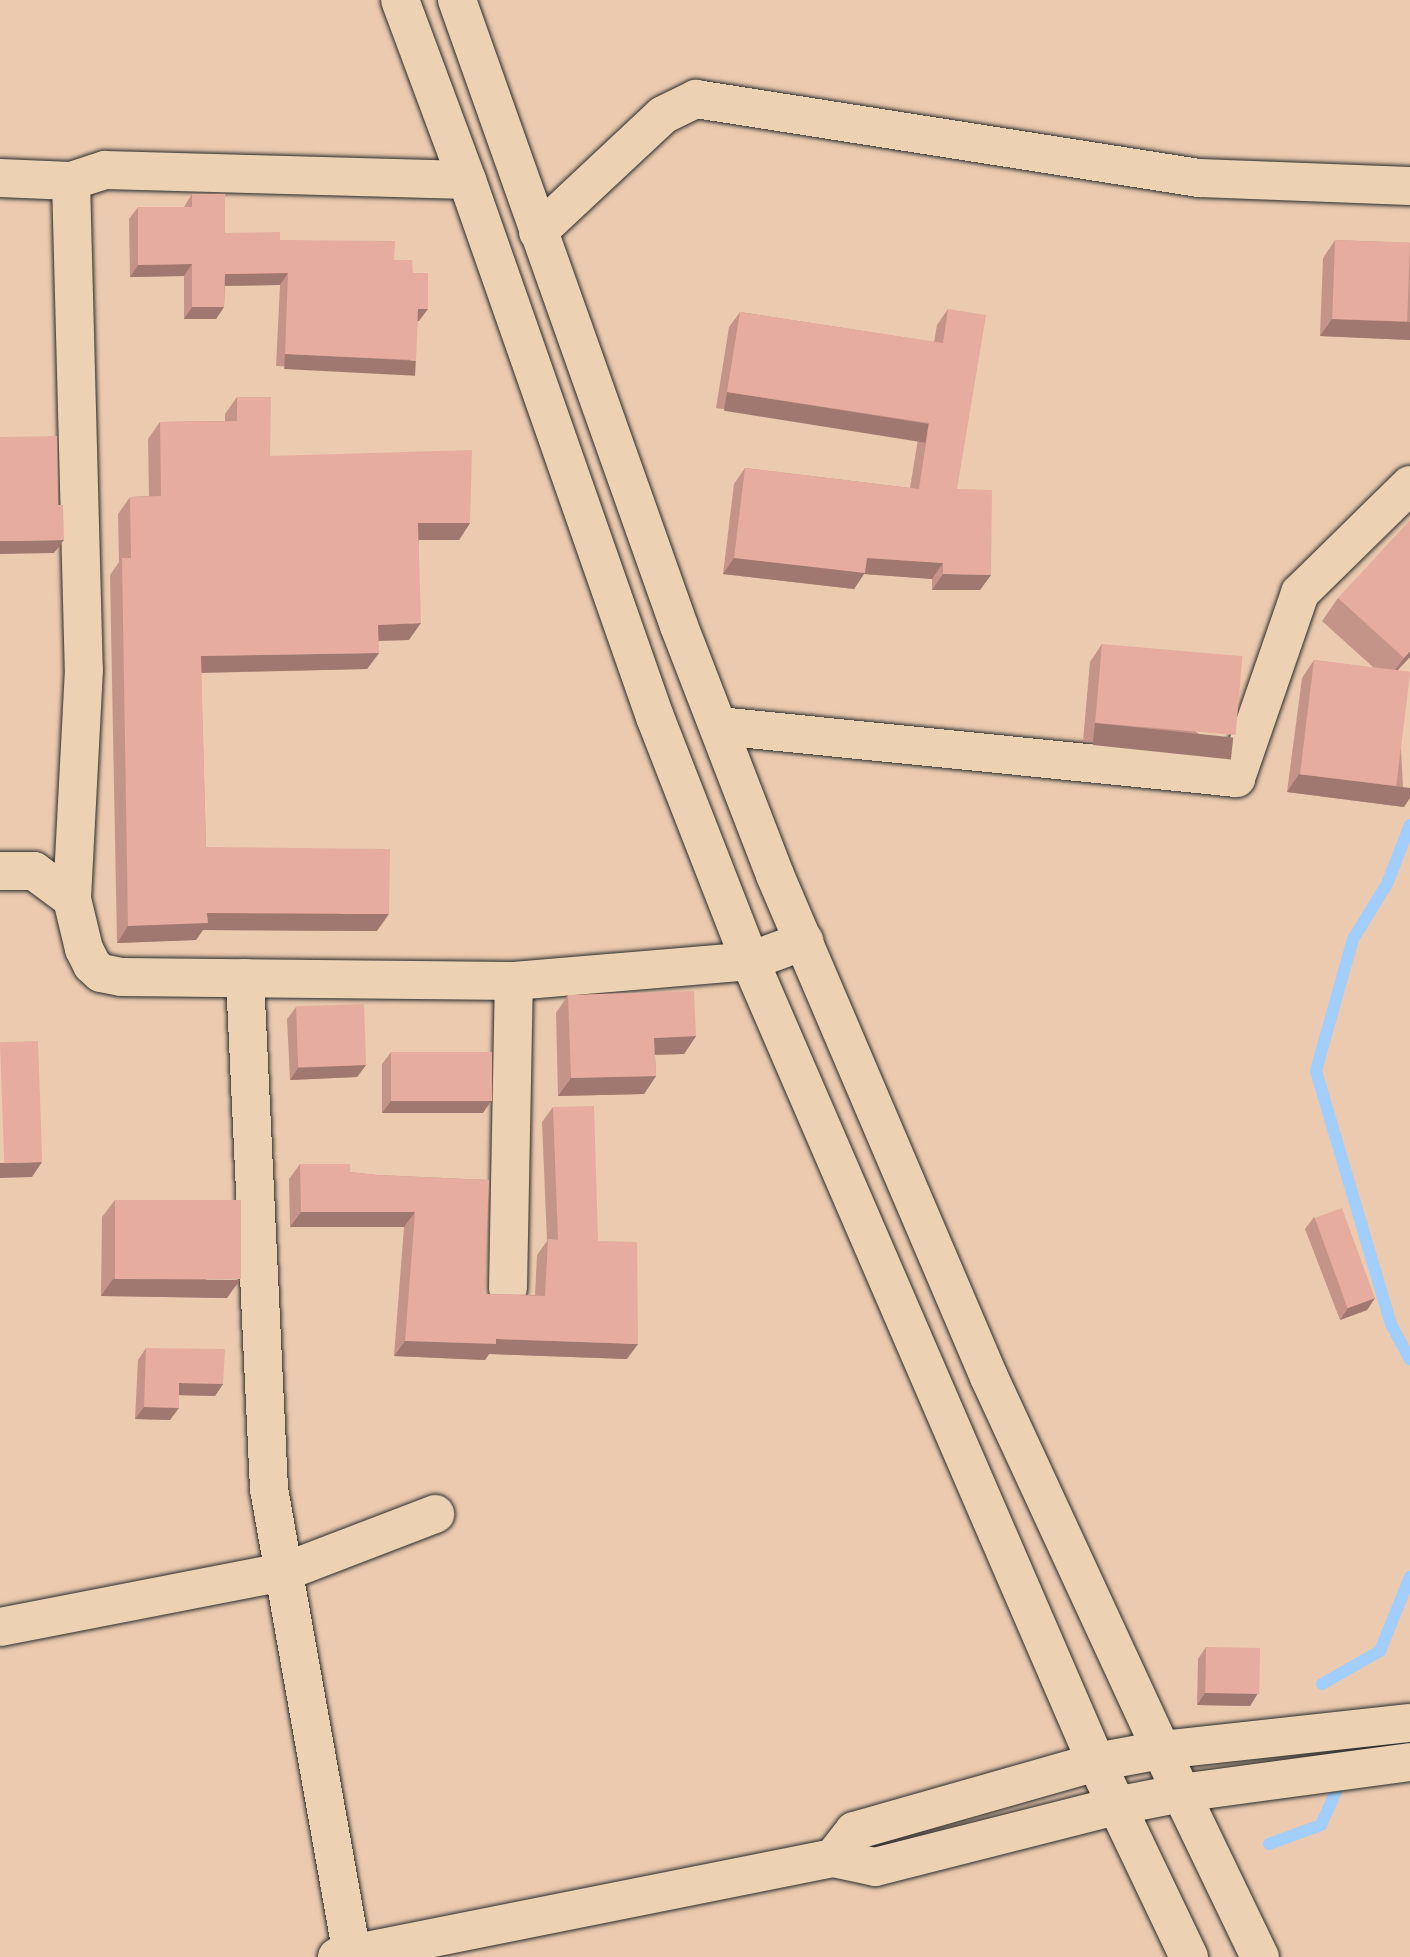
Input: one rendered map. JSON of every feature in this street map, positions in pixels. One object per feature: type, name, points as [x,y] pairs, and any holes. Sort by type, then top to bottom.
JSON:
[{"type":"main road","points":[[400,0],[467,180],[655,718],[750,961],[1096,1762],[1189,1957]]},
{"type":"main road","points":[[457,0],[679,626],[804,941],[989,1377],[1181,1794],[1260,1957]]},
{"type":"main road","points":[[538,232],[663,115],[696,99],[1199,178],[1410,186]]},
{"type":"main road","points":[[0,178],[71,181],[105,170],[467,180]]},
{"type":"main road","points":[[71,181],[84,669],[72,899],[84,949],[92,965],[101,973],[121,976],[514,981],[750,961],[804,941]]},
{"type":"main road","points":[[719,726],[1237,778],[1300,593],[1410,485]]},
{"type":"main road","points":[[0,871],[34,871],[72,899]]},
{"type":"main road","points":[[245,978],[269,1489],[347,1956],[833,1858],[875,1867],[1116,1807],[1181,1794],[1410,1762]]},
{"type":"main road","points":[[508,1288],[514,981]]},
{"type":"main road","points":[[0,1626],[284,1572],[435,1514]]},
{"type":"main road","points":[[833,1858],[854,1831],[1096,1762],[1161,1750],[1410,1723]]},
{"type":"building","points":[[192,194],[225,194],[225,233],[280,232],[280,240],[395,241],[394,260],[412,260],[413,273],[428,273],[428,309],[418,309],[416,360],[285,354],[288,273],[225,274],[224,307],[192,307],[192,264],[138,265],[138,207],[192,207]]},
{"type":"building","points":[[1335,240],[1410,243],[1407,322],[1332,319]]},
{"type":"building","points":[[948,309],[986,315],[957,489],[992,490],[991,575],[943,574],[943,563],[867,558],[865,573],[734,558],[745,468],[919,489],[929,423],[727,392],[740,312],[943,343]]},
{"type":"building","points":[[237,397],[271,397],[270,456],[472,450],[470,523],[418,523],[421,623],[378,625],[379,653],[201,656],[206,847],[390,849],[389,914],[207,913],[208,923],[128,926],[122,558],[131,558],[130,497],[161,496],[160,422],[237,421]]},
{"type":"building","points":[[57,436],[58,505],[63,505],[64,540],[0,541],[0,437]]},
{"type":"building","points":[[1410,520],[1410,651],[1404,658],[1338,598]]},
{"type":"building","points":[[1102,644],[1242,656],[1236,735],[1095,723]]},
{"type":"building","points":[[1314,660],[1410,672],[1396,786],[1300,774]]},
{"type":"building","points":[[694,991],[696,1036],[654,1038],[656,1076],[571,1078],[568,995]]},
{"type":"building","points":[[364,1004],[366,1065],[298,1067],[296,1006]]},
{"type":"building","points":[[38,1041],[42,1162],[4,1163],[0,1042]]},
{"type":"building","points":[[391,1052],[492,1052],[492,1101],[391,1101]]},
{"type":"building","points":[[594,1106],[598,1241],[637,1242],[638,1344],[496,1339],[496,1344],[405,1341],[415,1212],[301,1212],[300,1164],[350,1164],[350,1172],[377,1175],[489,1180],[484,1294],[545,1296],[548,1239],[558,1240],[553,1107]]},
{"type":"building","points":[[115,1200],[241,1200],[241,1279],[115,1279]]},
{"type":"building","points":[[1342,1208],[1375,1298],[1348,1308],[1315,1218]]},
{"type":"building","points":[[146,1348],[225,1349],[223,1384],[179,1383],[179,1408],[144,1407]]},
{"type":"building","points":[[1206,1647],[1260,1648],[1259,1694],[1205,1693]]},
{"type":"waterway","points":[[1410,825],[1387,884],[1353,939],[1316,1071],[1391,1324],[1410,1359]]},
{"type":"waterway","points":[[1322,1684],[1380,1651],[1410,1577]]},
{"type":"waterway","points":[[1269,1844],[1321,1825],[1341,1780]]}]
